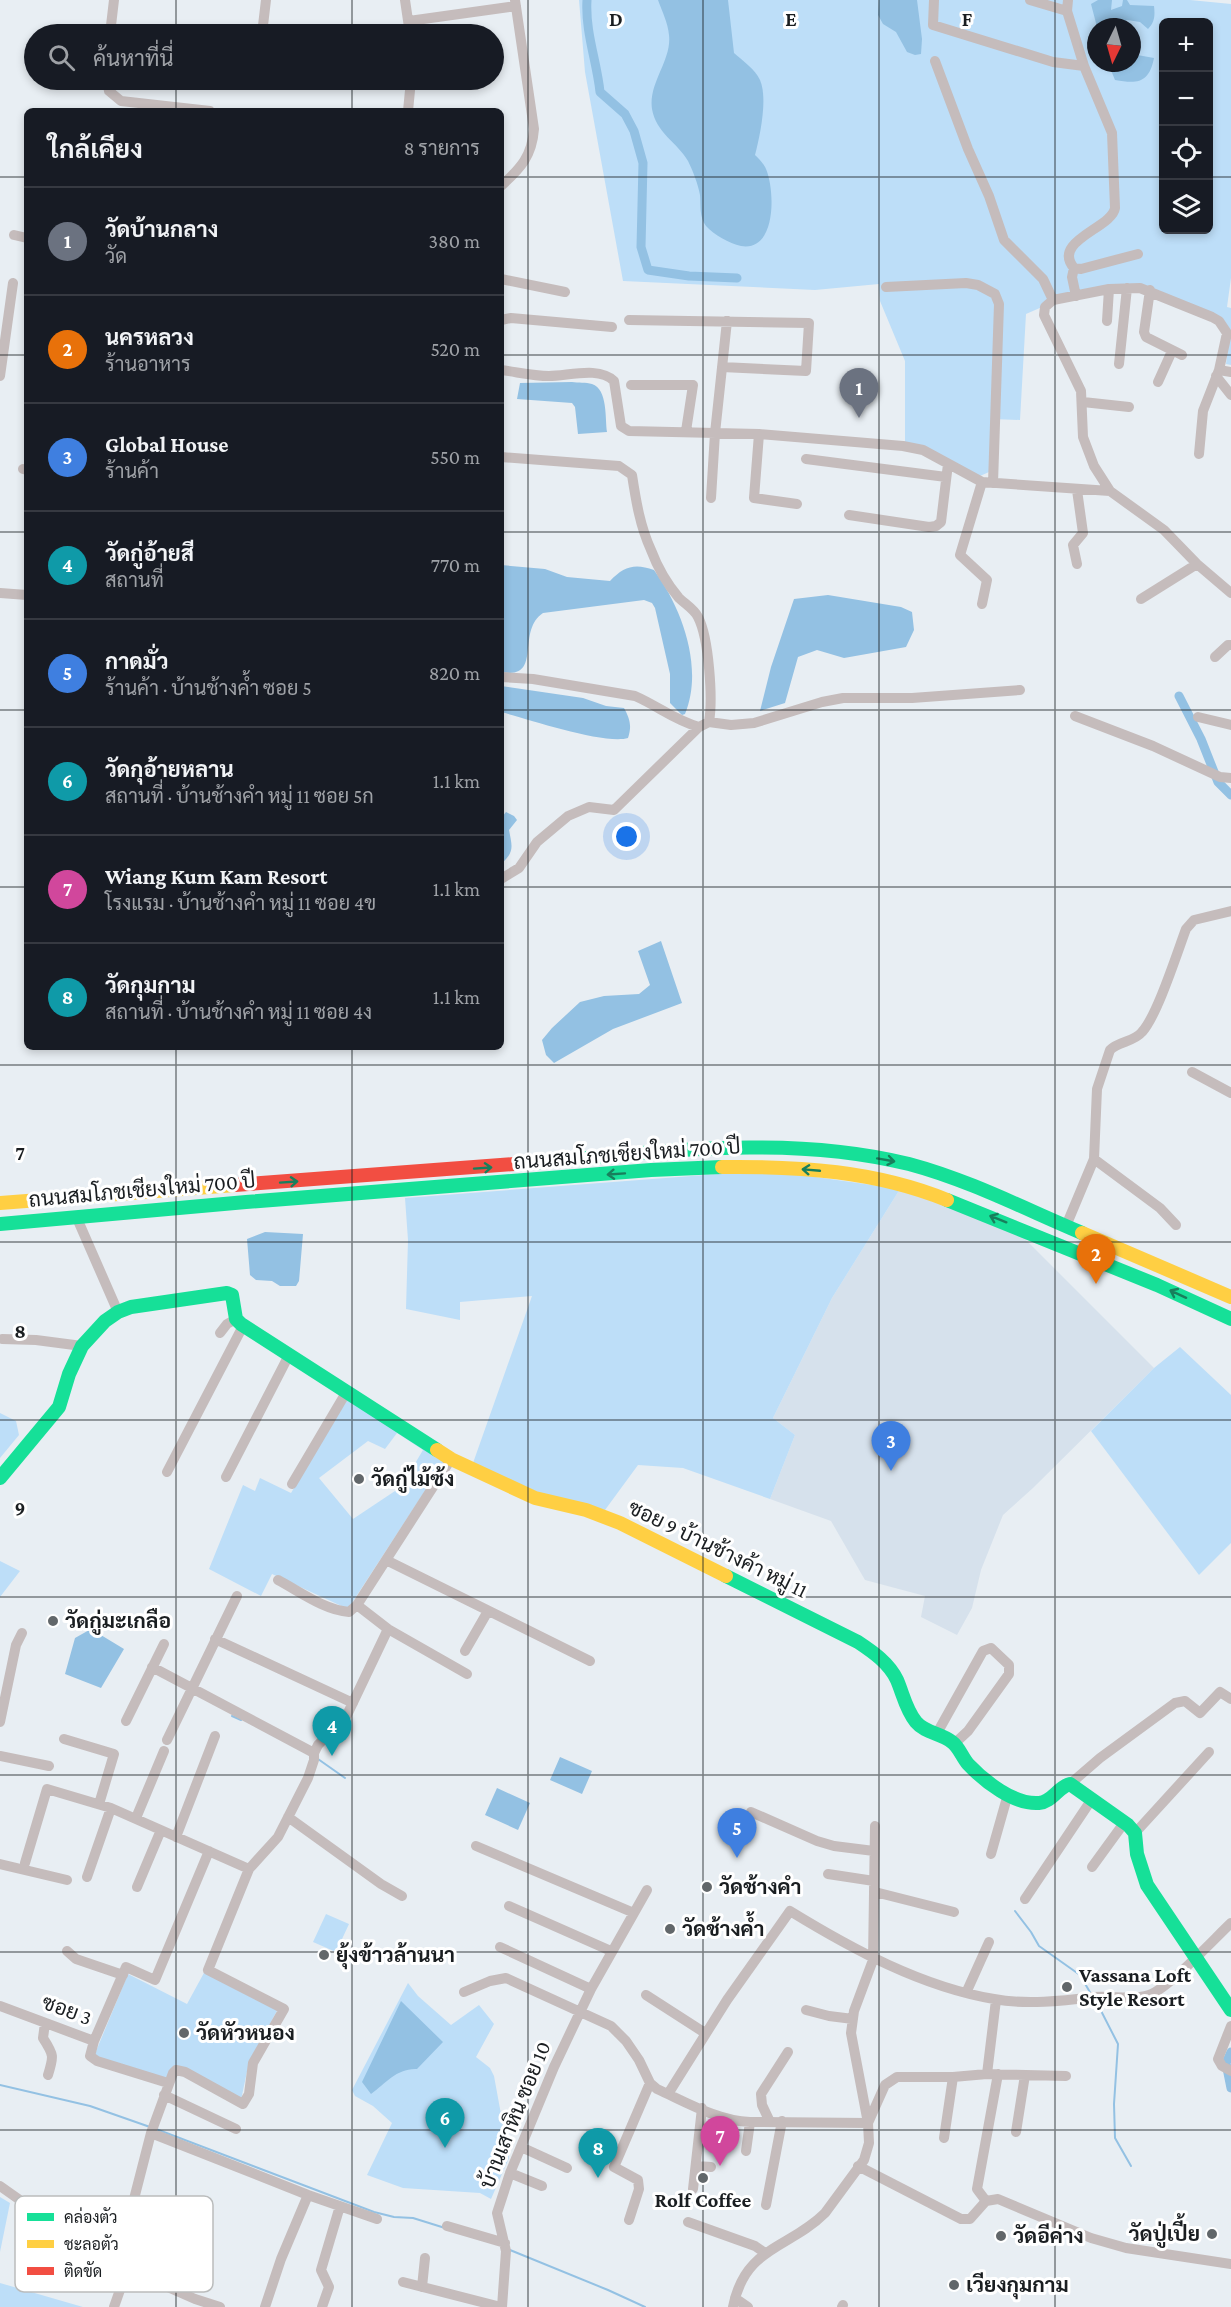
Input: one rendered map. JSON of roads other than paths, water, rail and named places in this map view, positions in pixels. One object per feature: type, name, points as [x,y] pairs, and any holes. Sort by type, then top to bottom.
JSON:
[{"type":"main road","name":"ถนนสมโภชเชียงใหม่ 700 ปี","points":[[0,1203],[560,1162],[731,1147],[776,1147],[890,1160],[941,1174],[1231,1297]]},
{"type":"main road","name":"ถนนสมโภชเชียงใหม่ 700 ปี","points":[[0,1224],[76,1216],[637,1173],[733,1167],[789,1168],[880,1178],[915,1187],[1137,1276],[1231,1319]]},
{"type":"main road","points":[[0,1478],[59,1407],[69,1374],[82,1346],[105,1321],[118,1312],[131,1307],[165,1301],[227,1293],[232,1295],[239,1323]]},
{"type":"main road","name":"ซอย 9 บ้านช้างค้า หมู่ 11","points":[[239,1323],[451,1459],[535,1498],[586,1509],[620,1523],[858,1642],[886,1663],[897,1677],[912,1717],[918,1724],[954,1744],[962,1757],[980,1774],[1008,1794],[1021,1800],[1042,1803],[1070,1784]]},
{"type":"main road","points":[[1070,1784],[1130,1828],[1147,1885],[1231,2010]]},
{"type":"street","points":[[111,24],[114,0]]},
{"type":"street","points":[[263,24],[266,0]]},
{"type":"street","points":[[405,0],[409,24]]},
{"type":"street","points":[[934,0],[933,25],[1053,62],[1084,66]]},
{"type":"street","points":[[1030,0],[1068,6],[1084,66],[1112,133],[1115,208],[1113,215],[1072,246],[1070,257],[1074,268],[1072,277],[1076,296]]},
{"type":"street","points":[[409,21],[515,3],[534,129],[533,146],[513,175],[504,183]]},
{"type":"street","points":[[935,61],[968,149],[989,196],[1004,240],[1043,279],[1053,300]]},
{"type":"street","points":[[109,90],[121,101],[183,108]]},
{"type":"street","points":[[408,108],[410,90]]},
{"type":"street","points":[[14,235],[24,237]]},
{"type":"street","points":[[1074,268],[1138,254]]},
{"type":"street","points":[[504,280],[565,292]]},
{"type":"street","points":[[0,376],[4,320],[13,283]]},
{"type":"street","points":[[886,287],[966,283],[978,285],[995,294],[999,304],[987,482],[961,551],[962,558],[987,580],[982,604]]},
{"type":"street","points":[[1119,364],[1127,288]]},
{"type":"street","points":[[1199,454],[1203,411],[1217,372],[1227,333],[1219,321],[1150,290],[1127,288],[1108,289],[1053,300],[1045,307],[1044,315],[1069,362],[1081,391],[1083,437],[1094,466],[1110,491],[1164,530],[1197,564],[1231,593]]},
{"type":"street","points":[[1107,321],[1108,289]]},
{"type":"street","points":[[1150,290],[1144,332],[1149,340],[1177,353],[1158,382]]},
{"type":"street","points":[[504,319],[511,318],[612,327]]},
{"type":"street","points":[[629,320],[809,323],[806,371],[722,367]]},
{"type":"street","points":[[711,498],[714,433],[727,321]]},
{"type":"street","points":[[504,370],[549,376],[575,373],[609,376],[614,381],[621,426],[629,431],[759,434],[903,446],[923,450],[987,482],[1110,491]]},
{"type":"street","points":[[1217,372],[1231,372]]},
{"type":"street","points":[[1217,372],[1231,395]]},
{"type":"street","points":[[631,385],[693,385],[686,431]]},
{"type":"street","points":[[1083,402],[1129,407]]},
{"type":"street","points":[[759,434],[754,498],[797,504]]},
{"type":"street","points":[[504,457],[619,466],[632,475],[638,513],[651,552],[679,597],[698,616],[702,626],[710,687],[709,722]]},
{"type":"street","points":[[807,459],[946,477]]},
{"type":"street","points":[[849,515],[929,527],[936,526],[940,522],[948,464]]},
{"type":"street","points":[[1077,490],[1083,533],[1073,545],[1077,564]]},
{"type":"street","points":[[1141,599],[1197,564]]},
{"type":"street","points":[[0,593],[24,595]]},
{"type":"street","points":[[1215,657],[1231,645]]},
{"type":"street","points":[[504,677],[533,679],[635,696],[650,702],[674,718],[699,727]]},
{"type":"street","points":[[504,877],[519,868],[537,842],[568,816],[589,807],[600,806],[614,810],[699,727],[709,722],[732,725],[754,723],[822,702],[843,698],[912,698],[1020,690]]},
{"type":"street","points":[[1075,716],[1153,746],[1220,777],[1231,778]]},
{"type":"street","points":[[1198,717],[1231,725]]},
{"type":"street","points":[[1066,1226],[1094,1159],[1097,1089],[1110,1050],[1144,1031],[1156,1007],[1186,929],[1194,920],[1231,911]]},
{"type":"street","points":[[1191,1072],[1231,1093]]},
{"type":"street","points":[[1094,1159],[1161,1208],[1176,1225]]},
{"type":"street","points":[[76,1216],[118,1312]]},
{"type":"street","points":[[220,1333],[226,1324],[239,1323]]},
{"type":"street","points":[[167,1472],[239,1323]]},
{"type":"street","points":[[2,1339],[36,1340],[82,1346]]},
{"type":"street","points":[[226,1476],[289,1354]]},
{"type":"street","points":[[292,1484],[346,1391]]},
{"type":"street","points":[[278,1580],[322,1604],[349,1612],[357,1605],[451,1459]]},
{"type":"street","points":[[386,1560],[590,1661]]},
{"type":"street","points":[[136,1818],[165,1746],[237,1596]]},
{"type":"street","points":[[357,1605],[388,1629],[467,1674]]},
{"type":"street","points":[[465,1651],[488,1611]]},
{"type":"street","points":[[137,2196],[150,2133],[168,2083],[175,2071],[186,2072],[243,2103],[249,2094],[253,2063],[284,2009],[208,1970],[249,1869],[278,1837],[318,1745],[347,1715],[388,1629]]},
{"type":"street","points":[[0,1722],[16,1645],[22,1633]]},
{"type":"street","points":[[215,1639],[353,1703]]},
{"type":"street","points":[[126,1721],[164,1644]]},
{"type":"street","points":[[936,1735],[983,1651],[991,1648],[1009,1665],[1009,1674],[968,1731],[954,1744]]},
{"type":"street","points":[[153,1667],[314,1756]]},
{"type":"street","points":[[1070,1784],[1100,1758],[1176,1703],[1185,1701],[1200,1713],[1220,1692],[1231,1699]]},
{"type":"street","points":[[176,1837],[215,1736]]},
{"type":"street","points":[[64,1739],[114,1754],[99,1804]]},
{"type":"street","points":[[1092,1867],[1209,1752]]},
{"type":"street","points":[[0,1756],[49,1766]]},
{"type":"street","points":[[25,1863],[47,1789],[111,1808],[249,1869]]},
{"type":"street","points":[[991,1854],[1008,1794]]},
{"type":"street","points":[[1025,1899],[1092,1799]]},
{"type":"street","points":[[87,1877],[111,1808]]},
{"type":"street","points":[[751,1812],[817,1841],[834,1846],[874,1851]]},
{"type":"street","points":[[288,1817],[381,1884],[402,1896]]},
{"type":"street","points":[[748,2307],[735,2304],[742,2279],[765,2253],[818,2220],[864,2160],[868,2149],[868,2123],[851,2033],[853,2019],[873,1960],[875,1826]]},
{"type":"street","points":[[137,1887],[161,1830]]},
{"type":"street","points":[[476,1846],[634,1913]]},
{"type":"street","points":[[94,2041],[126,1967],[155,1980],[209,1851]]},
{"type":"street","points":[[0,1864],[67,1880]]},
{"type":"street","points":[[828,1875],[954,1912]]},
{"type":"street","name":"บ้านเสาหิน ซอย 10","points":[[502,2307],[506,2278],[506,2247],[497,2213],[510,2173],[554,2067],[591,1989],[647,1890]]},
{"type":"street","points":[[509,1906],[611,1951]]},
{"type":"street","points":[[668,2094],[705,2033],[790,1911],[873,1960],[966,1993],[996,2000],[1052,2001],[1148,1995],[1168,1983],[1231,1923]]},
{"type":"street","points":[[966,1993],[990,1942]]},
{"type":"street","points":[[500,1947],[591,1989]]},
{"type":"street","points":[[67,1951],[76,1959],[123,1975]]},
{"type":"street","points":[[464,1992],[490,1981],[506,1978],[611,2026],[639,2060],[650,2083],[668,2094],[735,2122],[868,2123]]},
{"type":"street","points":[[646,1995],[705,2033]]},
{"type":"street","points":[[986,2201],[977,2189],[992,2074],[996,2000]]},
{"type":"street","name":"ซอย 3","points":[[0,2006],[94,2041],[90,2056],[92,2059],[168,2083]]},
{"type":"street","points":[[806,2010],[853,2019]]},
{"type":"street","points":[[45,2023],[43,2038],[51,2048],[53,2056],[48,2075]]},
{"type":"street","points":[[1229,2070],[1218,2059],[1231,2026]]},
{"type":"street","points":[[770,2122],[762,2105],[761,2094],[788,2052]]},
{"type":"street","points":[[868,2123],[885,2085],[897,2077],[992,2074],[1066,2076]]},
{"type":"street","points":[[1016,2132],[1025,2075]]},
{"type":"street","points":[[944,2138],[953,2077]]},
{"type":"street","points":[[629,2220],[639,2189],[638,2180],[614,2167],[650,2083]]},
{"type":"street","points":[[164,2095],[236,2129]]},
{"type":"street","points":[[693,2189],[702,2108]]},
{"type":"street","points":[[766,2205],[782,2121]]},
{"type":"street","points":[[746,2151],[750,2122]]},
{"type":"street","points":[[150,2133],[308,2195],[377,2219]]},
{"type":"street","points":[[520,2147],[567,2168]]},
{"type":"street","points":[[697,2166],[711,2167]]},
{"type":"street","points":[[858,2166],[961,2219],[970,2219],[986,2201],[998,2199],[1091,2238],[1126,2248],[1231,2264]]},
{"type":"street","points":[[510,2173],[542,2186]]},
{"type":"street","points":[[0,2186],[15,2197]]},
{"type":"street","points":[[265,2307],[281,2259],[308,2195]]},
{"type":"street","points":[[322,2307],[329,2287],[321,2270],[340,2206]]},
{"type":"street","points":[[688,2222],[755,2246],[765,2253]]},
{"type":"street","points":[[447,2226],[506,2247]]},
{"type":"street","points":[[422,2287],[425,2258]]},
{"type":"street","points":[[403,2282],[502,2307]]},
{"type":"street","points":[[114,2307],[117,2292]]},
{"type":"street","points":[[171,2292],[193,2303],[220,2307]]},
{"type":"waterway","points":[[587,0],[589,35],[600,92],[625,114],[634,131],[643,163],[641,247],[648,270],[689,276],[737,278]]},
{"type":"waterway","points":[[1179,696],[1201,739],[1218,782],[1231,795]]},
{"type":"waterway","points":[[232,1716],[241,1720]]},
{"type":"waterway","points":[[318,1759],[345,1778]]},
{"type":"waterway","points":[[1015,1911],[1039,1946],[1080,1975],[1091,1994]]},
{"type":"waterway","points":[[1096,2001],[1118,2044],[1114,2104],[1115,2138],[1131,2166]]},
{"type":"waterway","points":[[1231,2052],[1226,2063],[1231,2088]]},
{"type":"waterway","points":[[0,2085],[90,2106],[150,2127]]},
{"type":"waterway","points":[[156,2129],[374,2212],[394,2217],[413,2218],[445,2228]]},
{"type":"waterway","points":[[510,2250],[645,2307]]},
{"type":"place","name":"วัดบ้านกลาง","points":[[859,418]]},
{"type":"place","name":"นครหลวง","points":[[1096,1284]]},
{"type":"place","name":"Global House","points":[[891,1471]]},
{"type":"place","name":"วัดกู่ไม้ซ้ง","points":[[359,1479]]},
{"type":"place","name":"วัดกู่มะเกลือ","points":[[53,1621]]},
{"type":"place","name":"วัดกู่อ้ายสี","points":[[332,1756]]},
{"type":"place","name":"กาดมั่ว","points":[[737,1858]]},
{"type":"place","name":"วัดช้างคำ","points":[[707,1887]]},
{"type":"place","name":"วัดช้างค้ำ","points":[[670,1929]]},
{"type":"place","name":"ยุ้งข้าวล้านนา","points":[[324,1955]]},
{"type":"place","name":"Vassana Loft Style Resort","points":[[1067,1987]]},
{"type":"place","name":"วัดหัวหนอง","points":[[184,2033]]},
{"type":"place","name":"วัดกุอ้ายหลาน","points":[[445,2148]]},
{"type":"place","name":"Wiang Kum Kam Resort","points":[[720,2166]]},
{"type":"place","name":"วัดกุมกาม","points":[[598,2178]]},
{"type":"place","name":"Rolf Coffee","points":[[703,2178]]},
{"type":"place","name":"วัดปู่เปี้ย","points":[[1212,2234]]},
{"type":"place","name":"วัดอีค่าง","points":[[1001,2236]]},
{"type":"place","name":"เวียงกุมกาม","points":[[954,2285]]}]
